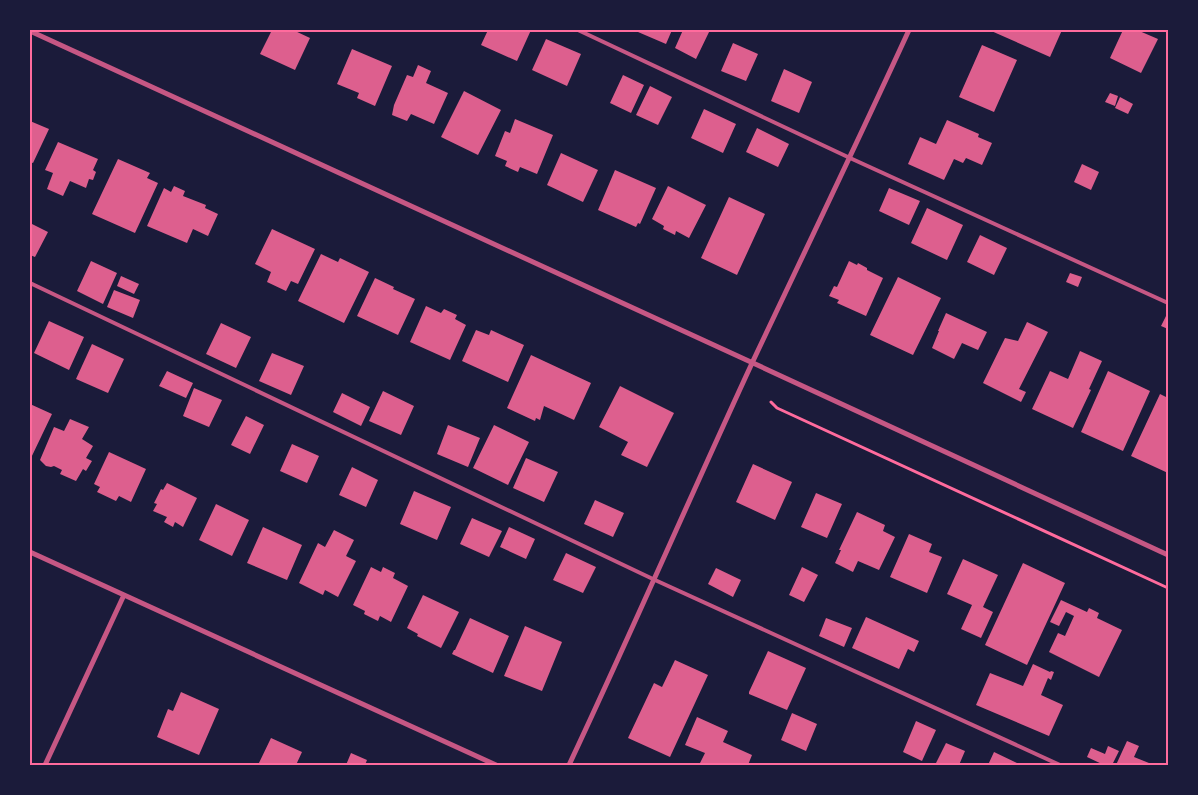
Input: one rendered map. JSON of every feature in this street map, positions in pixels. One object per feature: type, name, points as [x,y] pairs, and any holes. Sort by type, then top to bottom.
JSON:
[{"type":"street","points":[[569,765],[753,363],[909,30]]},
{"type":"street","points":[[30,31],[1168,555]]},
{"type":"street","points":[[30,552],[496,765]]},
{"type":"street","points":[[45,765],[124,595]]},
{"type":"lane","points":[[578,30],[850,158],[1168,303]]},
{"type":"lane","points":[[30,283],[655,580],[1060,765]]},
{"type":"path","points":[[771,402],[777,408],[1168,588]]},
{"type":"building","points":[[272,30],[293,30],[310,38],[295,70],[260,54]]},
{"type":"building","points":[[488,30],[531,30],[517,61],[481,45]]},
{"type":"building","points":[[639,30],[672,30],[666,44],[638,32]]},
{"type":"building","points":[[683,30],[710,30],[696,59],[675,48]]},
{"type":"building","points":[[989,30],[1062,30],[1050,57]]},
{"type":"building","points":[[1123,30],[1137,30],[1158,39],[1141,73],[1110,58]]},
{"type":"building","points":[[546,39],[581,54],[567,86],[532,70]]},
{"type":"building","points":[[733,43],[758,54],[746,81],[721,71]]},
{"type":"building","points":[[982,45],[1017,60],[994,112],[959,97]]},
{"type":"building","points":[[352,49],[392,66],[375,106],[357,98],[359,93],[337,84]]},
{"type":"building","points":[[418,65],[431,71],[426,83],[448,93],[434,124],[411,114],[407,121],[392,115],[394,105],[407,75],[413,77]]},
{"type":"building","points":[[784,69],[812,82],[799,113],[771,101]]},
{"type":"building","points":[[623,75],[644,85],[631,113],[610,103]]},
{"type":"building","points":[[650,86],[672,97],[658,125],[636,115]]},
{"type":"building","points":[[464,91],[501,110],[478,155],[441,137]]},
{"type":"building","points":[[1110,93],[1118,96],[1115,106],[1105,102]]},
{"type":"building","points":[[1120,97],[1133,104],[1128,114],[1115,108]]},
{"type":"building","points":[[704,109],[736,124],[723,153],[691,138]]},
{"type":"building","points":[[515,119],[553,135],[537,174],[520,167],[518,172],[505,166],[507,161],[495,156],[505,131],[510,133]]},
{"type":"building","points":[[947,120],[979,134],[978,137],[992,143],[982,165],[966,158],[963,163],[954,159],[944,180],[908,164],[920,137],[936,144]]},
{"type":"building","points":[[30,121],[49,129],[33,163],[30,162]]},
{"type":"building","points":[[757,128],[789,144],[778,167],[746,152]]},
{"type":"building","points":[[58,142],[98,159],[93,170],[96,172],[93,180],[89,179],[86,188],[70,181],[63,196],[47,189],[53,173],[45,170]]},
{"type":"building","points":[[561,153],[598,170],[583,202],[547,185]]},
{"type":"building","points":[[118,159],[150,173],[147,178],[158,183],[135,233],[92,214]]},
{"type":"building","points":[[1082,164],[1099,172],[1091,190],[1074,182]]},
{"type":"building","points":[[615,170],[656,188],[640,224],[638,223],[636,227],[598,210]]},
{"type":"building","points":[[174,186],[185,191],[183,196],[206,205],[205,208],[218,214],[208,236],[193,229],[187,243],[147,226],[164,188],[171,192]]},
{"type":"building","points":[[668,186],[706,205],[689,238],[676,231],[675,235],[663,229],[664,226],[652,219]]},
{"type":"building","points":[[889,188],[920,201],[909,225],[879,211]]},
{"type":"building","points":[[729,197],[765,214],[737,275],[701,258]]},
{"type":"building","points":[[927,208],[963,225],[947,260],[911,243]]},
{"type":"building","points":[[30,223],[48,232],[35,257],[30,255]]},
{"type":"building","points":[[272,229],[315,249],[298,284],[291,281],[286,291],[267,282],[271,272],[255,264]]},
{"type":"building","points":[[980,235],[1007,248],[994,275],[967,262]]},
{"type":"building","points":[[321,254],[338,262],[340,258],[369,272],[344,323],[298,301]]},
{"type":"building","points":[[91,261],[117,273],[103,304],[77,291]]},
{"type":"building","points":[[849,261],[857,265],[858,263],[883,278],[866,316],[837,303],[839,300],[829,296],[834,286],[837,287]]},
{"type":"building","points":[[1070,273],[1082,277],[1078,287],[1066,282]]},
{"type":"building","points":[[121,276],[139,284],[134,294],[117,286]]},
{"type":"building","points":[[898,277],[941,298],[913,355],[870,335]]},
{"type":"building","points":[[375,278],[415,299],[398,335],[357,316]]},
{"type":"building","points":[[114,290],[140,300],[133,318],[107,307]]},
{"type":"building","points":[[426,306],[441,313],[444,309],[457,315],[455,319],[466,325],[450,360],[410,342]]},
{"type":"building","points":[[946,313],[987,332],[978,350],[962,343],[954,359],[932,348]]},
{"type":"building","points":[[1166,316],[1168,317],[1168,329],[1161,326]]},
{"type":"building","points":[[49,321],[84,337],[69,370],[34,353]]},
{"type":"building","points":[[1027,322],[1048,332],[1019,389],[1026,392],[1021,402],[983,383],[1005,338],[1018,341]]},
{"type":"building","points":[[221,323],[251,337],[236,368],[206,354]]},
{"type":"building","points":[[476,330],[489,335],[491,330],[524,345],[508,382],[462,361]]},
{"type":"building","points":[[92,344],[124,359],[108,393],[76,379]]},
{"type":"building","points":[[1080,351],[1102,361],[1073,428],[1032,409],[1050,371],[1068,379]]},
{"type":"building","points":[[272,353],[304,366],[291,395],[259,381]]},
{"type":"building","points":[[531,355],[591,383],[574,420],[544,406],[540,420],[536,418],[535,421],[507,408]]},
{"type":"building","points":[[167,371],[193,383],[186,398],[159,386]]},
{"type":"building","points":[[1108,371],[1150,391],[1123,451],[1081,432]]},
{"type":"building","points":[[620,386],[674,413],[647,467],[621,455],[628,442],[599,427]]},
{"type":"building","points":[[194,388],[222,400],[209,427],[183,416]]},
{"type":"building","points":[[383,391],[414,406],[401,435],[369,421]]},
{"type":"building","points":[[342,393],[370,407],[361,426],[333,412]]},
{"type":"building","points":[[1160,394],[1168,398],[1168,473],[1131,456]]},
{"type":"building","points":[[30,404],[52,414],[30,460]]},
{"type":"building","points":[[246,416],[264,425],[250,454],[231,445]]},
{"type":"building","points":[[70,419],[89,427],[82,439],[93,446],[86,458],[92,461],[86,471],[83,469],[76,481],[60,474],[62,470],[54,466],[46,466],[40,460],[54,427],[64,431]]},
{"type":"building","points":[[448,425],[480,438],[468,467],[437,454]]},
{"type":"building","points":[[494,425],[529,442],[508,485],[473,468]]},
{"type":"building","points":[[292,444],[319,456],[307,483],[280,471]]},
{"type":"building","points":[[109,452],[146,469],[131,502],[119,496],[116,501],[97,492],[100,487],[94,484]]},
{"type":"building","points":[[526,458],[558,472],[544,502],[513,488]]},
{"type":"building","points":[[753,464],[792,482],[775,520],[736,502]]},
{"type":"building","points":[[352,467],[378,480],[366,507],[339,495]]},
{"type":"building","points":[[167,483],[197,498],[183,527],[175,522],[173,527],[164,522],[167,517],[153,511],[157,504],[154,503],[161,489],[163,490]]},
{"type":"building","points":[[414,491],[451,507],[437,540],[400,524]]},
{"type":"building","points":[[816,493],[842,504],[827,538],[801,527]]},
{"type":"building","points":[[595,500],[624,513],[613,537],[584,524]]},
{"type":"building","points":[[216,504],[249,520],[232,556],[199,540]]},
{"type":"building","points":[[857,512],[885,525],[883,531],[895,537],[879,570],[858,561],[853,572],[835,563]]},
{"type":"building","points":[[472,518],[502,531],[489,557],[460,544]]},
{"type":"building","points":[[263,527],[302,545],[287,580],[247,563]]},
{"type":"building","points":[[509,527],[535,539],[526,559],[500,547]]},
{"type":"building","points":[[334,530],[354,540],[346,556],[356,561],[338,597],[325,590],[323,595],[299,583],[318,543],[325,547]]},
{"type":"building","points":[[909,534],[932,544],[929,552],[942,557],[927,593],[890,577]]},
{"type":"building","points":[[566,553],[596,567],[583,593],[553,580]]},
{"type":"building","points":[[963,559],[998,575],[983,607],[993,612],[981,638],[961,629],[972,605],[947,594]]},
{"type":"building","points":[[1023,563],[1065,583],[1027,665],[985,645]]},
{"type":"building","points":[[371,567],[381,572],[383,567],[395,573],[393,578],[408,586],[391,622],[380,616],[378,621],[364,614],[365,611],[353,605]]},
{"type":"building","points":[[802,567],[818,575],[804,602],[789,595]]},
{"type":"building","points":[[716,568],[741,580],[733,597],[708,584]]},
{"type":"building","points":[[423,595],[459,612],[441,648],[417,636],[418,634],[407,628]]},
{"type":"building","points":[[1061,600],[1087,612],[1089,608],[1099,613],[1097,618],[1122,630],[1099,677],[1049,652],[1058,633],[1065,636],[1074,616],[1066,612],[1059,626],[1050,622]]},
{"type":"building","points":[[866,617],[919,641],[914,652],[908,649],[899,669],[852,648]]},
{"type":"building","points":[[470,618],[509,636],[493,673],[452,654]]},
{"type":"building","points":[[826,618],[852,628],[844,647],[819,636]]},
{"type":"building","points":[[525,626],[562,642],[542,691],[504,676]]},
{"type":"building","points":[[768,651],[806,668],[787,710],[749,694]]},
{"type":"building","points":[[675,660],[708,675],[670,757],[628,738],[654,683],[662,687]]},
{"type":"building","points":[[1033,664],[1054,672],[1051,680],[1048,678],[1041,695],[1063,705],[1049,736],[976,705],[990,673],[1023,686]]},
{"type":"building","points":[[181,692],[219,709],[199,755],[157,737],[168,709],[173,711]]},
{"type":"building","points":[[792,713],[817,724],[806,751],[781,740]]},
{"type":"building","points":[[697,717],[728,731],[723,742],[752,755],[748,765],[699,765],[705,753],[685,745]]},
{"type":"building","points":[[916,721],[936,730],[922,761],[903,752]]},
{"type":"building","points":[[271,738],[302,752],[296,765],[258,765]]},
{"type":"building","points":[[1127,741],[1139,746],[1134,757],[1149,763],[1148,765],[1116,765]]},
{"type":"building","points":[[946,743],[965,751],[959,765],[935,765]]},
{"type":"building","points":[[1108,746],[1119,751],[1112,765],[1104,765],[1087,757],[1091,748],[1105,754]]},
{"type":"building","points":[[994,752],[1021,765],[988,765]]},
{"type":"building","points":[[351,753],[367,760],[365,765],[346,765]]}]
